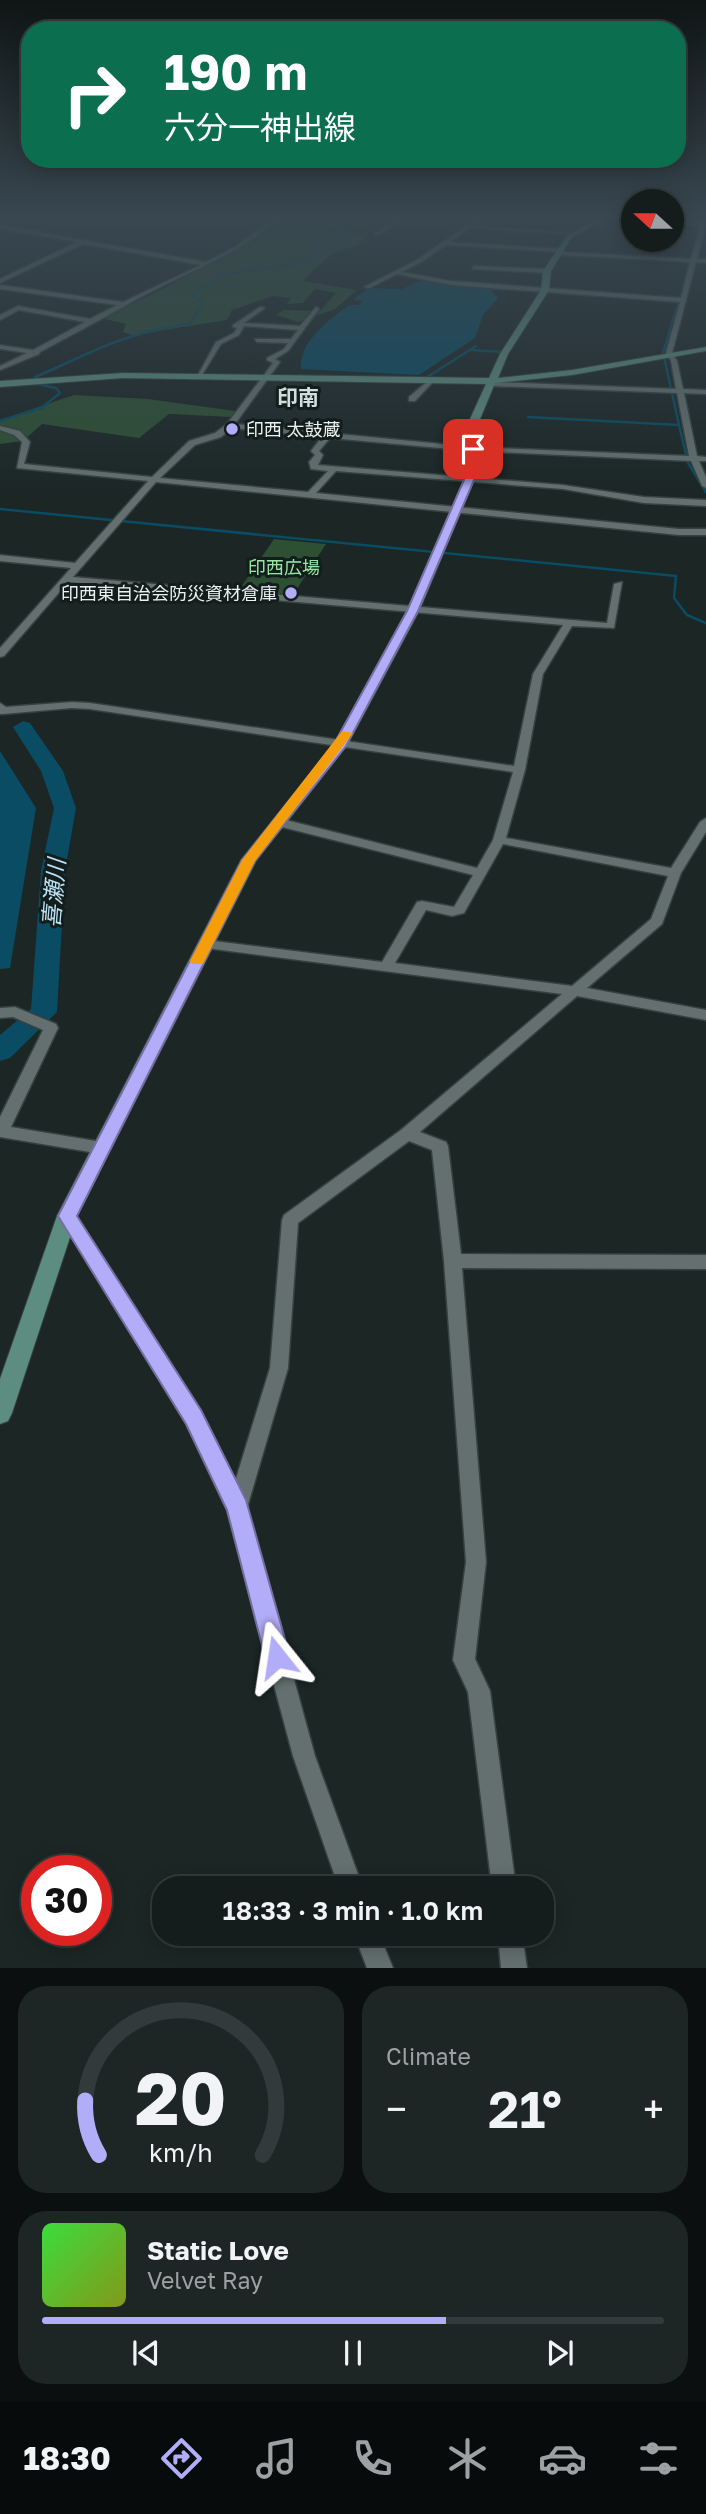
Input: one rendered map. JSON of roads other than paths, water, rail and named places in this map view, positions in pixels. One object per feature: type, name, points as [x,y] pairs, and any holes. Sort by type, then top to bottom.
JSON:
[{"type":"main road","points":[[0,1413],[67,1216],[249,860],[340,746],[413,611],[468,481],[475,419],[504,354],[532,310]]},
{"type":"main road","points":[[0,384],[69,375],[200,374],[493,382],[706,349]]},
{"type":"street","points":[[28,310],[92,321]]},
{"type":"street","points":[[0,368],[37,353],[114,310]]},
{"type":"street","points":[[200,374],[218,343],[242,330],[241,326],[235,326],[259,310],[271,315]]},
{"type":"street","points":[[0,654],[154,479],[192,443],[218,435],[230,426],[277,362],[269,359],[286,349],[315,310]]},
{"type":"street","points":[[680,310],[670,355],[694,459],[706,486]]},
{"type":"street","points":[[283,319],[303,327]]},
{"type":"street","points":[[238,324],[303,327]]},
{"type":"street","points":[[257,340],[292,341]]},
{"type":"street","points":[[0,347],[37,353]]},
{"type":"street","points":[[412,399],[430,382]]},
{"type":"street","points":[[493,382],[706,392]]},
{"type":"street","points":[[230,426],[473,449],[706,459]]},
{"type":"street","points":[[0,428],[17,433],[26,442],[20,466],[680,532],[706,532]]},
{"type":"street","points":[[328,435],[315,451],[319,455],[313,462],[314,467],[406,478],[563,487],[644,500],[706,503]]},
{"type":"street","points":[[310,495],[333,470]]},
{"type":"street","points":[[0,558],[78,566]]},
{"type":"street","points":[[66,579],[312,598],[413,611],[611,626],[620,584]]},
{"type":"street","points":[[386,967],[422,905],[452,912],[459,910],[499,840],[519,770],[538,674],[569,623]]},
{"type":"street","points":[[0,706],[3,711],[90,706],[340,746],[519,770]]},
{"type":"street","points":[[278,822],[481,873]]},
{"type":"street","points":[[237,1508],[279,1368],[290,1220],[407,1134],[657,921],[675,873],[706,822]]},
{"type":"street","points":[[499,840],[675,873]]},
{"type":"street","points":[[206,944],[574,991],[706,1016]]},
{"type":"street","points":[[0,1013],[24,1015],[51,1028],[1,1131],[102,1148]]},
{"type":"street","points":[[407,1134],[440,1146],[453,1261],[476,1562],[464,1660],[479,1691],[502,1876]]},
{"type":"street","points":[[67,1216],[193,1417],[237,1508],[304,1756],[347,1876]]},
{"type":"street","points":[[453,1261],[706,1262]]},
{"type":"street","points":[[372,1946],[380,1968]]},
{"type":"street","points":[[511,1946],[514,1968]]},
{"type":"water","points":[[343,310],[488,310],[475,338],[419,375],[301,369],[305,349],[310,340]]},
{"type":"water","points":[[0,751],[36,808],[10,968],[0,969]]},
{"type":"waterway","points":[[144,332],[191,323],[198,310]]},
{"type":"waterway","points":[[669,332],[676,310]]},
{"type":"waterway","points":[[35,377],[108,345],[153,331]]},
{"type":"waterway","points":[[670,331],[663,352],[679,425]]},
{"type":"waterway","points":[[424,379],[476,346]]},
{"type":"waterway","points":[[471,350],[503,352]]},
{"type":"waterway","points":[[0,421],[41,408],[60,393],[56,388],[37,384]]},
{"type":"waterway","points":[[528,417],[679,425]]},
{"type":"waterway","points":[[679,425],[688,463],[706,492]]},
{"type":"waterway","points":[[0,509],[676,576],[674,598],[687,615],[706,623]]},
{"type":"waterway","name":"喜瀬川","points":[[0,1051],[44,1012],[53,871],[65,808],[52,771],[23,727]]},
{"type":"place","name":"印西 太鼓蔵","points":[[232,429]]},
{"type":"place","name":"印西東自治会防災資材倉庫","points":[[291,593]]},
{"type":"district","name":"印南","points":[[298,397]]},
{"type":"park label","name":"印西広場","points":[[284,567]]}]
